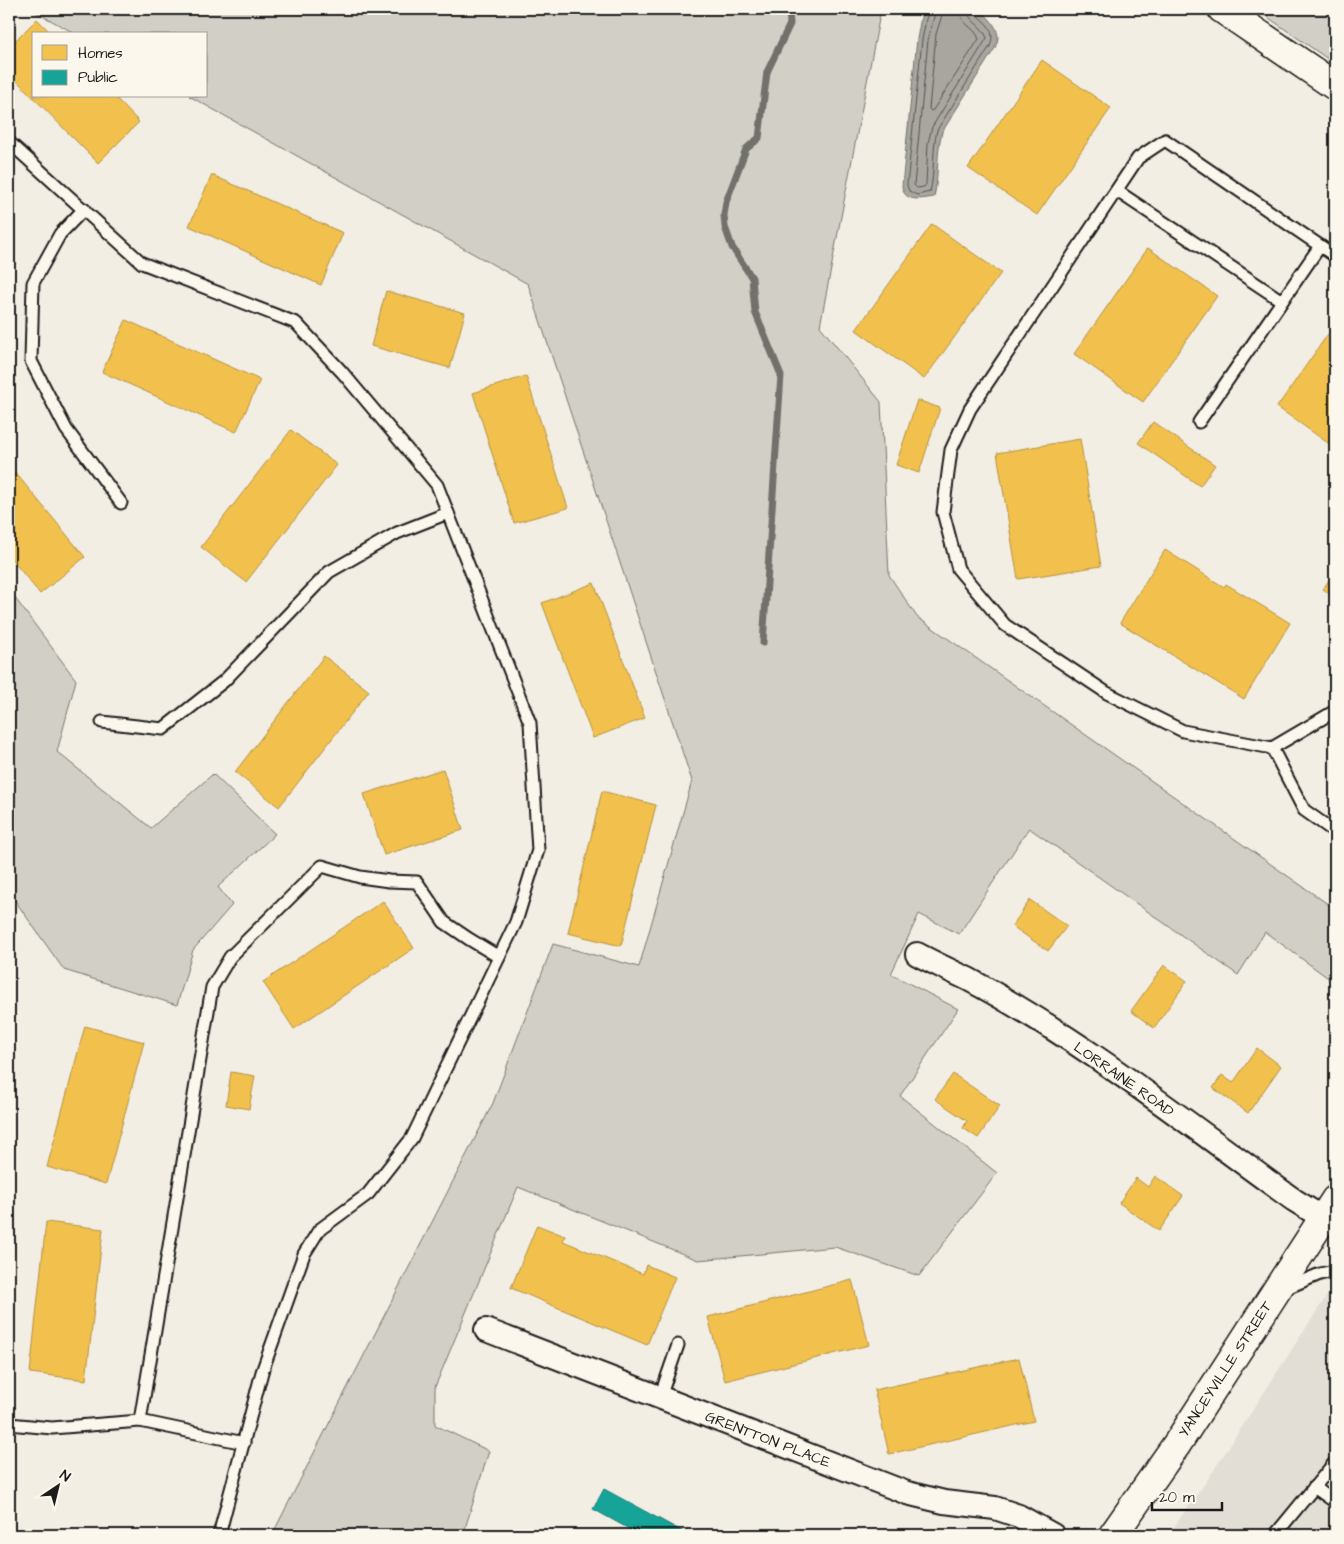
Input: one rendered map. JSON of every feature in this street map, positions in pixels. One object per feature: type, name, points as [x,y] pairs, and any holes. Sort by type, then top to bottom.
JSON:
[{"type":"main road","points":[[1222,9],[1335,86]]},
{"type":"main road","name":"YANCEYVILLE STREET","points":[[1112,1535],[1177,1444],[1274,1294],[1331,1214]]},
{"type":"street","name":"LORRAINE ROAD","points":[[917,954],[968,979],[1062,1036],[1127,1080],[1294,1200],[1331,1214]]},
{"type":"street","name":"GRENTTON PLACE","points":[[486,1330],[907,1493],[944,1502],[995,1508],[1019,1516],[1053,1535]]},
{"type":"lane","points":[[1335,256],[1165,140],[1138,158],[970,409],[951,450],[943,512],[958,569],[1005,626],[1107,693],[1183,731],[1272,748],[1335,711]]},
{"type":"lane","points":[[9,142],[142,263],[296,323],[342,372],[436,485],[530,723],[538,850],[516,922],[412,1138],[368,1194],[319,1230],[304,1254],[262,1372],[219,1535]]},
{"type":"lane","points":[[1117,191],[1282,301]]},
{"type":"lane","points":[[84,209],[60,234],[33,283],[31,361],[66,429],[121,504]]},
{"type":"lane","points":[[1199,422],[1320,246]]},
{"type":"lane","points":[[102,722],[163,729],[224,681],[329,572],[397,533],[448,513]]},
{"type":"lane","points":[[1272,748],[1304,810],[1335,832]]},
{"type":"lane","points":[[140,1421],[212,987],[230,958],[322,866],[360,877],[417,882],[444,922],[499,957]]},
{"type":"lane","points":[[1274,1294],[1320,1274],[1335,1271]]},
{"type":"lane","points":[[660,1397],[678,1344]]},
{"type":"lane","points":[[9,1424],[52,1428],[140,1421],[244,1442]]},
{"type":"lane","points":[[1275,1535],[1335,1462]]},
{"type":"lane","points":[[1314,1487],[1335,1502]]},
{"type":"shaded area","points":[[30,9],[881,9],[820,326],[881,402],[889,575],[917,617],[1335,909],[1335,983],[1265,932],[1238,975],[1029,828],[959,934],[919,914],[891,974],[958,1009],[900,1096],[997,1173],[919,1276],[835,1247],[698,1260],[518,1187],[435,1387],[435,1425],[489,1451],[463,1535],[272,1535],[493,1103],[553,944],[639,967],[692,781],[528,284],[193,98],[208,98],[208,32],[72,32]]},
{"type":"shaded area","points":[[1256,9],[1335,9],[1335,64]]},
{"type":"shaded area","points":[[9,590],[76,680],[57,752],[151,828],[213,774],[275,834],[218,887],[232,905],[193,950],[177,1005],[64,970],[9,894]]},
{"type":"shaded area","points":[[1335,1283],[1335,1535],[1168,1535],[1206,1482]]},
{"type":"water","points":[[968,8],[978,10],[986,15],[996,28],[998,37],[995,48],[942,132],[934,197],[914,199],[906,195],[902,186],[917,39],[921,17],[926,9]]},
{"type":"building: Homes","points":[[37,19],[50,32],[32,32],[32,96],[9,73],[9,47]]},
{"type":"building: Homes","points":[[1042,60],[1111,108],[1037,215],[968,168]]},
{"type":"building: Homes","points":[[34,98],[116,98],[139,122],[98,163]]},
{"type":"building: Homes","points":[[212,175],[343,233],[321,285],[189,226]]},
{"type":"building: Homes","points":[[932,224],[1001,273],[924,379],[856,330]]},
{"type":"building: Homes","points":[[1148,248],[1217,296],[1143,402],[1074,354]]},
{"type":"building: Homes","points":[[386,291],[465,313],[450,368],[371,346]]},
{"type":"building: Homes","points":[[126,320],[260,380],[236,432],[102,372]]},
{"type":"building: Homes","points":[[1328,334],[1335,339],[1335,448],[1277,407]]},
{"type":"building: Homes","points":[[526,376],[568,508],[514,523],[473,393]]},
{"type":"building: Homes","points":[[917,400],[940,408],[919,473],[896,465]]},
{"type":"building: Homes","points":[[1153,422],[1215,465],[1200,486],[1138,443]]},
{"type":"building: Homes","points":[[291,430],[337,465],[246,582],[201,547]]},
{"type":"building: Homes","points":[[1080,439],[1101,566],[1018,579],[997,453]]},
{"type":"building: Homes","points":[[9,465],[85,557],[40,594],[9,556]]},
{"type":"building: Homes","points":[[1165,550],[1224,587],[1226,584],[1290,623],[1244,699],[1120,623]]},
{"type":"building: Homes","points":[[1335,571],[1335,598],[1323,589]]},
{"type":"building: Homes","points":[[594,583],[645,718],[593,738],[542,603]]},
{"type":"building: Homes","points":[[324,656],[369,691],[279,807],[235,772]]},
{"type":"building: Homes","points":[[443,769],[463,830],[384,855],[364,794]]},
{"type":"building: Homes","points":[[602,791],[656,805],[621,946],[568,933]]},
{"type":"building: Homes","points":[[1030,900],[1067,926],[1048,951],[1012,926]]},
{"type":"building: Homes","points":[[383,901],[414,948],[294,1029],[263,982]]},
{"type":"building: Homes","points":[[1164,965],[1187,981],[1154,1028],[1131,1011]]},
{"type":"building: Homes","points":[[85,1026],[144,1042],[106,1184],[47,1167]]},
{"type":"building: Homes","points":[[1257,1048],[1281,1066],[1248,1113],[1213,1088],[1222,1075],[1233,1083]]},
{"type":"building: Homes","points":[[231,1072],[255,1076],[249,1109],[226,1105]]},
{"type":"building: Homes","points":[[953,1074],[1000,1106],[978,1138],[963,1128],[967,1121],[935,1099]]},
{"type":"building: Homes","points":[[1155,1176],[1183,1196],[1159,1231],[1119,1203],[1136,1178],[1148,1187]]},
{"type":"building: Homes","points":[[46,1222],[103,1229],[86,1380],[30,1373]]},
{"type":"building: Homes","points":[[537,1225],[565,1236],[563,1241],[643,1274],[646,1265],[675,1277],[647,1345],[511,1288]]},
{"type":"building: Homes","points":[[852,1280],[869,1345],[725,1381],[708,1317]]},
{"type":"building: Homes","points":[[1019,1358],[1034,1421],[889,1454],[874,1390]]},
{"type":"building: Public","points":[[604,1489],[687,1534],[640,1535],[593,1509]]},
{"type":"waterway","points":[[763,643],[781,375],[755,312],[752,278],[732,247],[725,227],[724,215],[726,202],[746,149],[759,138],[767,72],[790,24],[789,9]]}]
